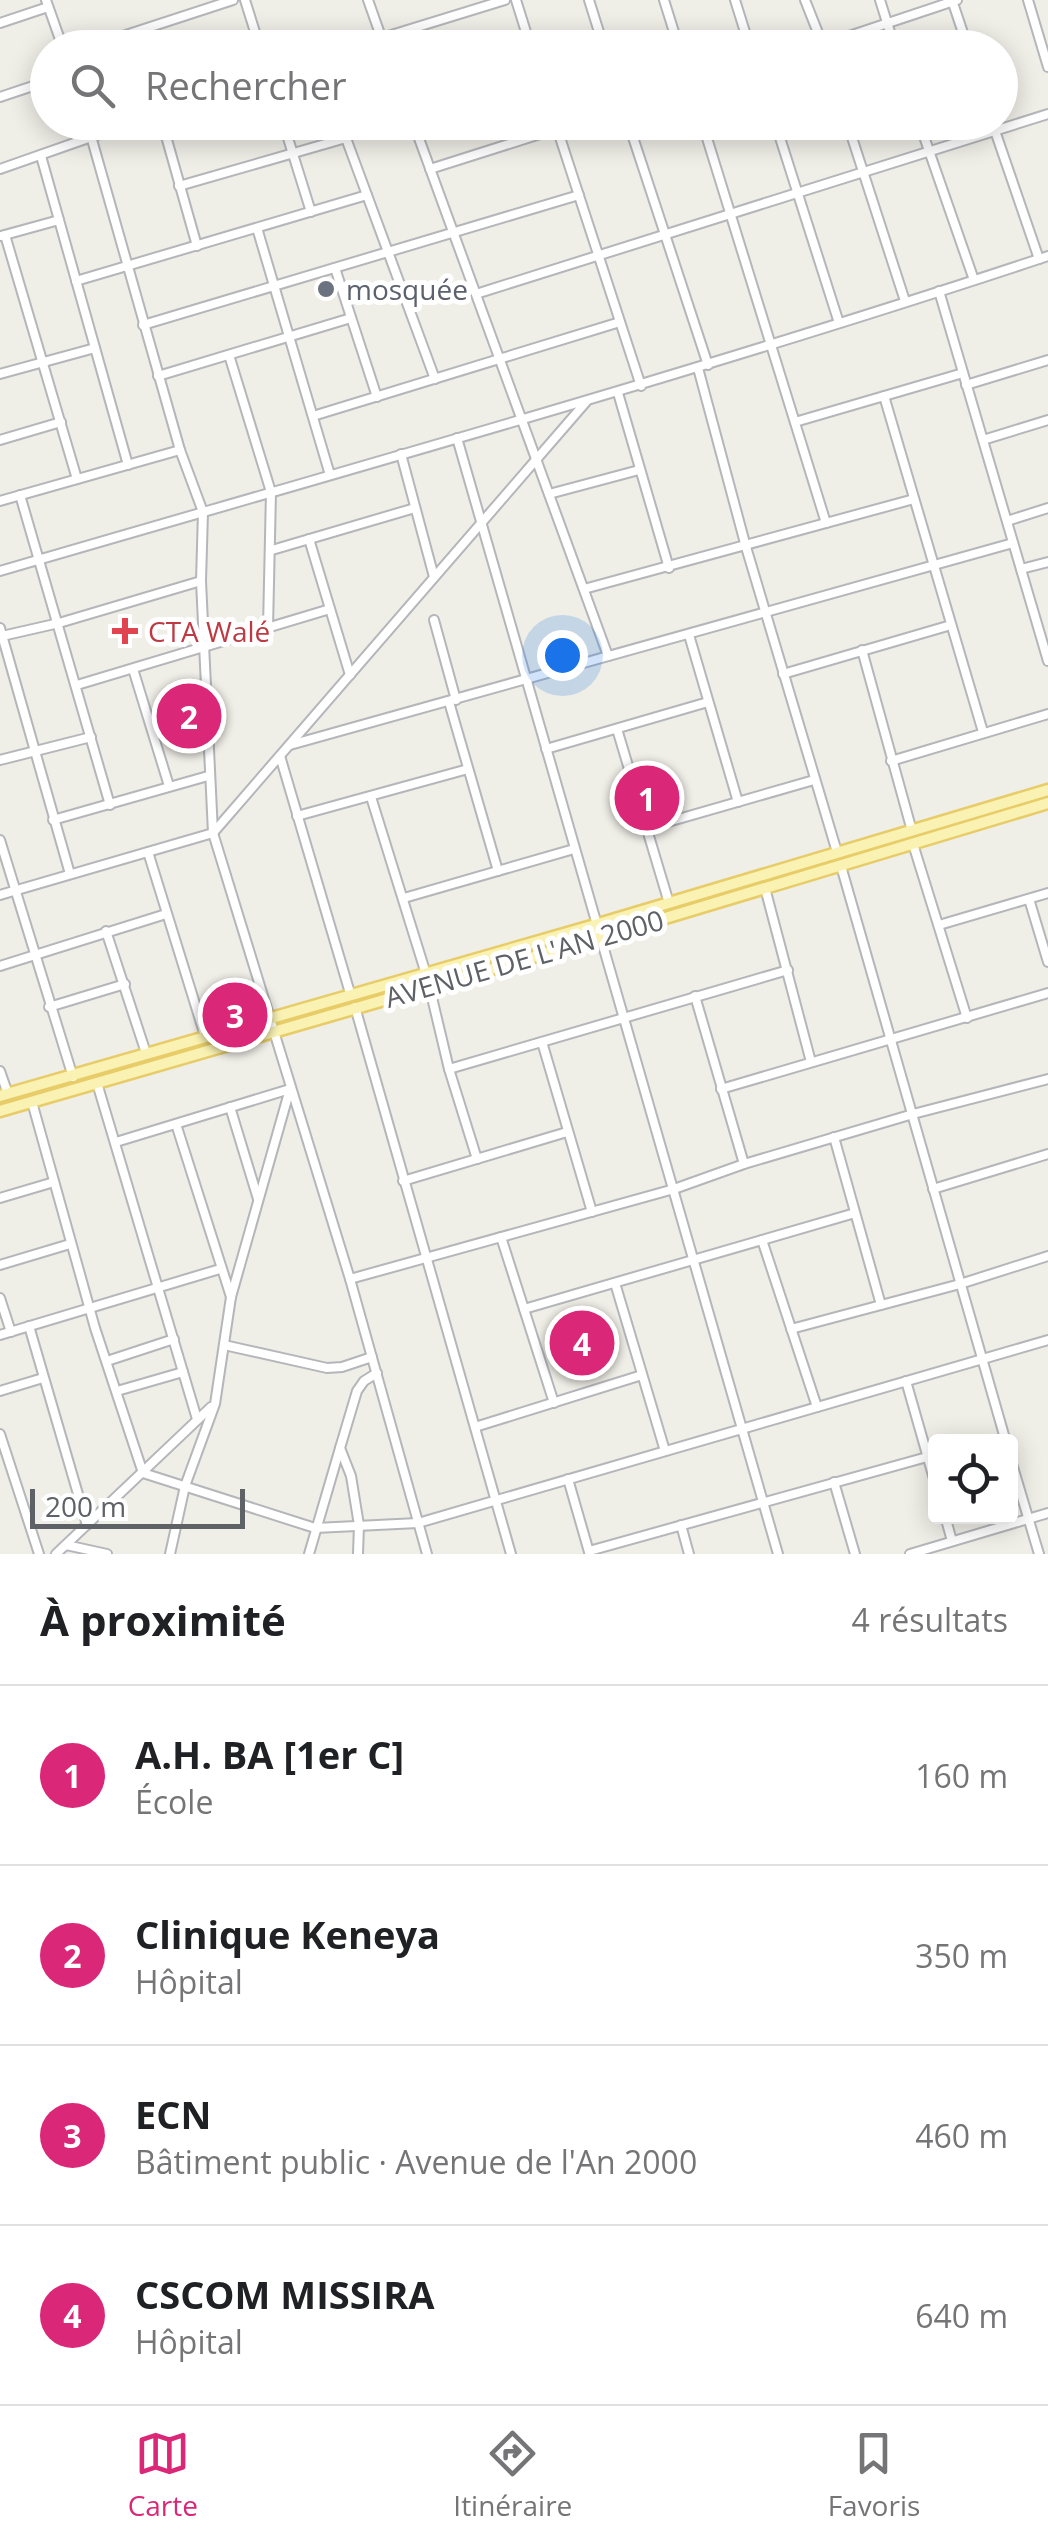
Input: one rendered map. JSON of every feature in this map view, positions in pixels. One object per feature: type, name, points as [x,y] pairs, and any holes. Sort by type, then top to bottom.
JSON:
[{"type":"main road","name":"AVENUE DE L'AN 2000","points":[[0,1111],[355,1007],[427,979],[669,903],[1048,790]]},
{"type":"main road","name":"AVENUE DE L'AN 2000","points":[[4,1095],[350,993],[427,979],[602,937],[1048,803]]},
{"type":"street","points":[[141,30],[232,0]]},
{"type":"street","points":[[245,0],[254,30]]},
{"type":"street","points":[[368,0],[379,30]]},
{"type":"street","points":[[402,30],[505,0]]},
{"type":"street","points":[[516,0],[525,30]]},
{"type":"street","points":[[589,0],[598,30]]},
{"type":"street","points":[[664,0],[673,30]]},
{"type":"street","points":[[735,0],[744,30]]},
{"type":"street","points":[[805,0],[815,30]]},
{"type":"street","points":[[880,0],[889,30]]},
{"type":"street","points":[[867,30],[954,0],[963,30]]},
{"type":"street","points":[[1028,0],[1048,66]]},
{"type":"street","points":[[0,23],[47,4],[56,30]]},
{"type":"street","points":[[0,98],[30,88]]},
{"type":"street","points":[[1018,121],[1048,114]]},
{"type":"street","points":[[0,170],[85,140]]},
{"type":"street","points":[[92,140],[180,450],[203,512],[200,581],[213,834],[350,1279],[427,1554]]},
{"type":"street","points":[[167,140],[196,246]]},
{"type":"street","points":[[288,140],[311,212]]},
{"type":"street","points":[[179,186],[339,140]]},
{"type":"street","points":[[347,140],[435,379]]},
{"type":"street","points":[[419,140],[608,656]]},
{"type":"street","points":[[430,169],[515,140]]},
{"type":"street","points":[[561,140],[642,386]]},
{"type":"street","points":[[634,140],[708,365]]},
{"type":"street","points":[[708,140],[826,523]]},
{"type":"street","points":[[780,140],[839,323]]},
{"type":"street","points":[[852,140],[905,301]]},
{"type":"street","points":[[924,140],[974,280]]},
{"type":"street","points":[[476,294],[959,140]]},
{"type":"street","points":[[0,571],[521,417],[642,386],[1043,258],[998,140]]},
{"type":"street","points":[[41,156],[128,465]]},
{"type":"street","points":[[76,281],[367,195]]},
{"type":"street","points":[[143,325],[579,195]]},
{"type":"street","points":[[59,220],[2,236],[77,479]]},
{"type":"street","points":[[257,228],[330,475]]},
{"type":"street","points":[[335,268],[377,397]]},
{"type":"street","points":[[939,291],[1048,661]]},
{"type":"street","points":[[158,376],[351,318]]},
{"type":"street","points":[[313,416],[620,322]]},
{"type":"street","points":[[0,374],[95,348]]},
{"type":"street","points":[[229,355],[271,492],[268,628]]},
{"type":"street","points":[[966,385],[1048,360]]},
{"type":"street","points":[[698,368],[746,547],[837,852]]},
{"type":"street","points":[[795,422],[963,373]]},
{"type":"street","points":[[618,393],[669,568]]},
{"type":"street","points":[[884,396],[983,732]]},
{"type":"street","points":[[0,895],[213,834],[586,402]]},
{"type":"street","points":[[0,440],[61,422]]},
{"type":"street","points":[[983,440],[1047,423]]},
{"type":"street","points":[[457,438],[778,1554]]},
{"type":"street","points":[[0,500],[180,450]]},
{"type":"street","points":[[401,454],[434,576]]},
{"type":"street","points":[[549,494],[640,470]]},
{"type":"street","points":[[20,496],[110,805]]},
{"type":"street","points":[[584,589],[914,500]]},
{"type":"street","points":[[272,550],[416,508]]},
{"type":"street","points":[[1007,521],[1048,508]]},
{"type":"street","points":[[309,539],[350,675]]},
{"type":"street","points":[[290,744],[453,702],[1013,543]]},
{"type":"street","points":[[1021,569],[1048,562]]},
{"type":"street","points":[[70,874],[1,632],[59,623],[200,581]]},
{"type":"street","points":[[77,685],[330,608]]},
{"type":"street","points":[[434,620],[468,769],[498,871]]},
{"type":"street","points":[[783,674],[951,626]]},
{"type":"street","points":[[689,635],[738,802]]},
{"type":"street","points":[[862,650],[912,830]]},
{"type":"street","points":[[133,669],[169,786]]},
{"type":"street","points":[[0,689],[14,684]]},
{"type":"street","points":[[546,749],[708,702]]},
{"type":"street","points":[[891,761],[1048,714]]},
{"type":"street","points":[[618,729],[669,903]]},
{"type":"street","points":[[0,760],[92,736]]},
{"type":"street","points":[[280,756],[350,993]]},
{"type":"street","points":[[298,816],[468,769]]},
{"type":"street","points":[[53,820],[208,776]]},
{"type":"street","points":[[647,828],[814,780]]},
{"type":"street","points":[[371,796],[404,898],[477,1159]]},
{"type":"street","points":[[0,840],[73,1077]]},
{"type":"street","points":[[914,844],[967,1018]]},
{"type":"street","points":[[404,898],[574,849]]},
{"type":"street","points":[[148,852],[206,1036]]},
{"type":"street","points":[[841,866],[1004,1434]]},
{"type":"street","points":[[765,888],[811,1062]]},
{"type":"street","points":[[939,925],[1048,893]]},
{"type":"street","points":[[1029,899],[1048,962]]},
{"type":"street","points":[[0,966],[166,914]]},
{"type":"street","points":[[106,931],[146,1053]]},
{"type":"street","points":[[449,1069],[788,970]]},
{"type":"street","points":[[49,1007],[125,984]]},
{"type":"street","points":[[721,1089],[1048,994]]},
{"type":"street","points":[[695,996],[744,1164]]},
{"type":"street","points":[[355,1007],[511,1554]]},
{"type":"street","points":[[542,1042],[592,1212]]},
{"type":"street","points":[[0,1071],[4,1095]]},
{"type":"street","points":[[350,1279],[674,1188],[912,1114],[1048,1078]]},
{"type":"street","points":[[98,1083],[197,1419]]},
{"type":"street","points":[[116,1142],[290,1089]]},
{"type":"street","points":[[170,1554],[185,1486],[214,1404],[231,1298],[290,1089]]},
{"type":"street","points":[[32,1102],[89,1308],[144,1473]]},
{"type":"street","points":[[230,1108],[259,1200]]},
{"type":"street","points":[[176,1124],[231,1298]]},
{"type":"street","points":[[403,1181],[567,1132]]},
{"type":"street","points":[[834,1137],[882,1305]]},
{"type":"street","points":[[932,1189],[1048,1154]]},
{"type":"street","points":[[0,1198],[54,1182]]},
{"type":"street","points":[[524,1309],[855,1213]]},
{"type":"street","points":[[501,1236],[554,1402]]},
{"type":"street","points":[[762,1240],[817,1407]]},
{"type":"street","points":[[0,1265],[70,1244]]},
{"type":"street","points":[[792,1329],[1048,1256]]},
{"type":"street","points":[[0,1335],[220,1269]]},
{"type":"street","points":[[615,1283],[664,1452]]},
{"type":"street","points":[[0,1298],[11,1332]]},
{"type":"street","points":[[29,1326],[87,1525]]},
{"type":"street","points":[[107,1360],[174,1339]]},
{"type":"street","points":[[144,1473],[315,1528],[418,1523],[1048,1340]]},
{"type":"street","points":[[224,1346],[326,1368],[372,1357]]},
{"type":"street","points":[[117,1391],[183,1372]]},
{"type":"street","points":[[309,1554],[357,1391],[364,1381],[377,1374]]},
{"type":"street","points":[[474,1428],[642,1375]]},
{"type":"street","points":[[0,1390],[43,1378]]},
{"type":"street","points":[[906,1381],[928,1460]]},
{"type":"street","points":[[56,1554],[214,1404]]},
{"type":"street","points":[[0,1434],[39,1554]]},
{"type":"street","points":[[340,1448],[351,1476],[358,1554]]},
{"type":"street","points":[[568,1479],[589,1552],[927,1457]]},
{"type":"street","points":[[834,1482],[855,1554]]},
{"type":"street","points":[[1018,1483],[1040,1554]]},
{"type":"street","points":[[910,1554],[1048,1513]]},
{"type":"street","points":[[947,1524],[952,1541]]},
{"type":"street","points":[[681,1525],[689,1554]]},
{"type":"street","points":[[66,1544],[107,1554]]},
{"type":"place","name":"mosquée","points":[[326,289]]},
{"type":"place","name":"CTA Walé","points":[[125,631]]},
{"type":"place","name":"Clinique Keneya","points":[[189,716]]},
{"type":"place","name":"A.H. BA [1er C]","points":[[647,798]]},
{"type":"place","name":"ECN","points":[[235,1015]]},
{"type":"place","name":"CSCOM MISSIRA","points":[[582,1343]]}]
